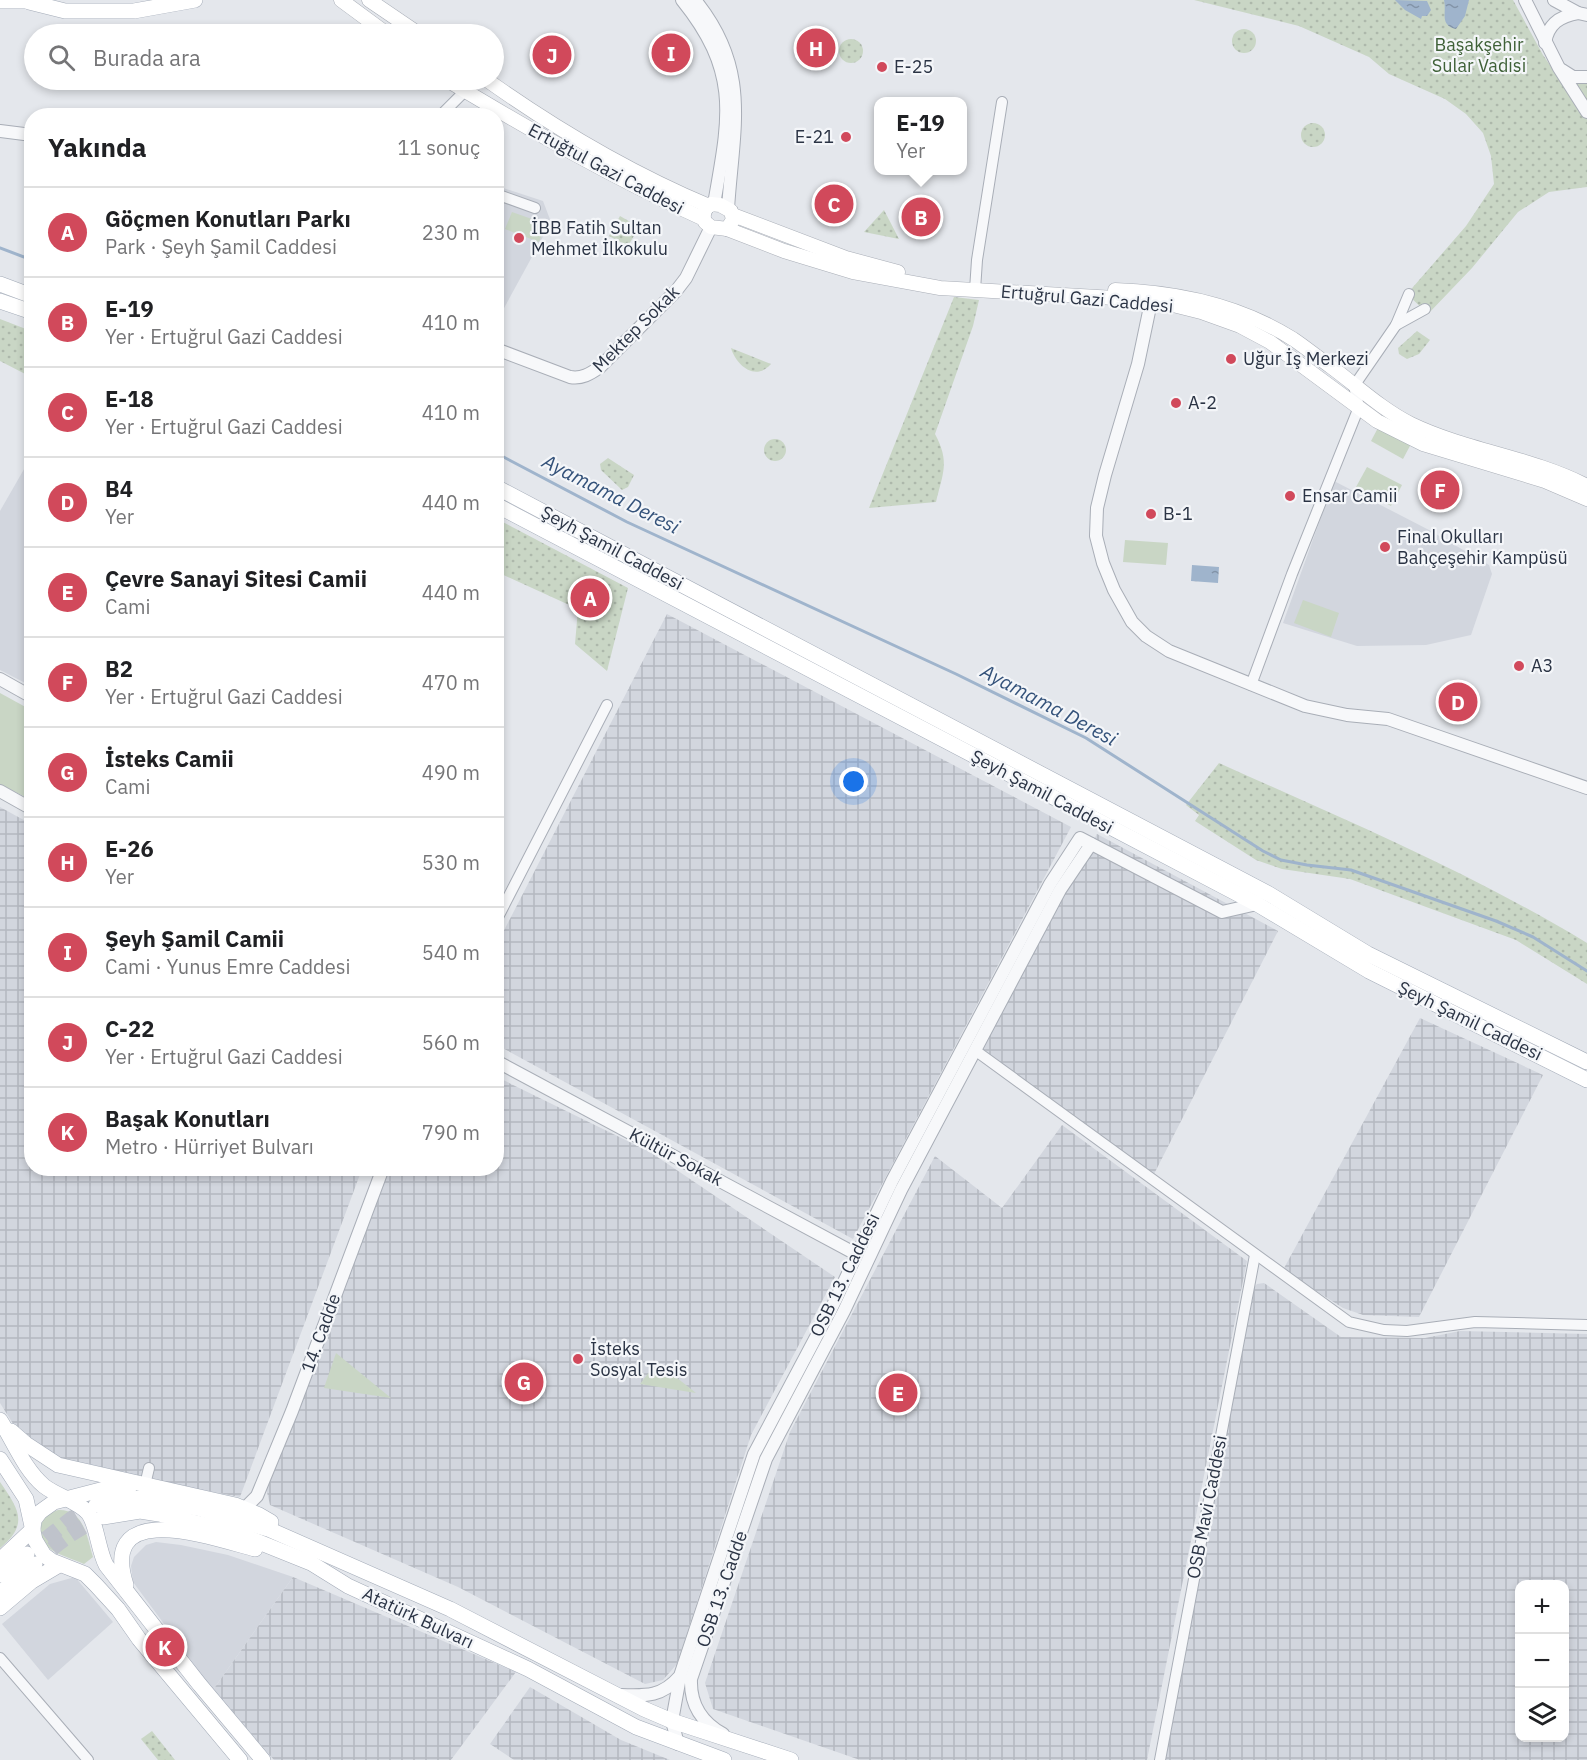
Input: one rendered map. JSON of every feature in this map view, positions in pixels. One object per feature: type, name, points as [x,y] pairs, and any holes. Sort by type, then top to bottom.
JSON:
[{"type":"main road","points":[[0,1],[54,0]]},
{"type":"main road","points":[[29,2],[66,11],[134,11],[195,0]]},
{"type":"main road","points":[[341,0],[373,24]]},
{"type":"main road","points":[[369,0],[404,24]]},
{"type":"main road","name":"Ertuğtul Gazi Caddesi","points":[[473,90],[500,108]]},
{"type":"main road","name":"Ertuğrul Gazi Caddesi","points":[[502,90],[569,134],[667,187],[813,247],[890,270],[975,286],[1151,302],[1201,312],[1240,326],[1270,342],[1377,420],[1423,444],[1545,481],[1587,499]]},
{"type":"main road","name":"Ertuğtul Gazi Caddesi","points":[[504,111],[549,140],[661,200],[723,230],[727,229]]},
{"type":"main road","points":[[708,223],[705,211],[721,209],[731,225],[727,229]]},
{"type":"main road","name":"Ertuğrul Gazi Caddesi","points":[[727,229],[853,272],[940,288],[975,286],[1157,292],[1220,306],[1292,338],[1333,368],[1354,387],[1408,422],[1430,433],[1557,472],[1587,486]]},
{"type":"main road","points":[[0,284],[24,293]]},
{"type":"main road","points":[[0,301],[24,309]]},
{"type":"main road","name":"Şeyh Şamil Caddesi","points":[[504,491],[1269,894],[1368,954],[1587,1062]]},
{"type":"main road","name":"Şeyh Şamil Caddesi","points":[[504,509],[1257,904],[1369,971],[1587,1080]]},
{"type":"main road","points":[[1,1422],[26,1444],[58,1465],[244,1509],[259,1515],[298,1541],[450,1610],[613,1694],[672,1721],[791,1760]]},
{"type":"main road","points":[[1,1422],[19,1454],[39,1481],[65,1499],[80,1505],[88,1513],[102,1557],[200,1684],[263,1760]]},
{"type":"main road","points":[[0,1459],[26,1499],[35,1540],[44,1556],[59,1565],[85,1574],[118,1609],[139,1640],[240,1760]]},
{"type":"main road","points":[[0,1560],[33,1529],[34,1520],[46,1506],[112,1487],[145,1485]]},
{"type":"main road","name":"Atatürk Bulvarı","points":[[298,1541],[243,1520],[142,1498],[119,1500],[100,1511],[140,1511],[234,1532],[311,1563],[348,1586],[528,1669],[618,1719],[724,1760]]},
{"type":"main road","points":[[128,1591],[120,1559],[124,1548],[137,1534],[156,1529],[215,1538],[311,1563]]},
{"type":"main road","points":[[0,1575],[31,1559],[0,1593]]},
{"type":"main road","points":[[0,1608],[32,1581],[59,1565]]},
{"type":"street","points":[[682,0],[701,23],[724,78],[727,108],[721,209]]},
{"type":"street","points":[[695,0],[715,28],[733,77],[735,111],[721,209]]},
{"type":"street","points":[[1525,0],[1545,43],[1587,112]]},
{"type":"street","points":[[1554,0],[1582,14]]},
{"type":"street","points":[[1545,43],[1550,28],[1558,19],[1566,15],[1582,14]]},
{"type":"street","points":[[1559,68],[1574,77],[1587,77]]},
{"type":"street","points":[[446,108],[461,90]]},
{"type":"street","points":[[975,286],[1002,102]]},
{"type":"street","points":[[0,131],[24,134]]},
{"type":"street","points":[[504,197],[535,208]]},
{"type":"street","name":"Mektep Sokak","points":[[504,352],[570,377],[577,378],[590,374],[600,367],[676,291],[686,278],[708,223]]},
{"type":"street","points":[[1251,685],[1292,574],[1359,407],[1354,387],[1396,325],[1409,294]]},
{"type":"street","points":[[1151,302],[1138,364],[1097,508],[1096,536],[1114,590],[1132,622],[1146,636],[1170,651],[1305,706],[1347,715],[1388,719],[1409,725],[1587,788]]},
{"type":"street","points":[[1396,325],[1425,309]]},
{"type":"street","points":[[0,680],[24,693]]},
{"type":"street","points":[[504,905],[607,705]]},
{"type":"street","points":[[0,792],[24,805]]},
{"type":"street","name":"OSB 13. Caddesi","points":[[1080,838],[1091,844],[1060,890],[901,1190],[844,1311],[778,1420],[891,1181],[1050,884],[1080,838]]},
{"type":"street","points":[[1091,844],[1222,912],[1257,904]]},
{"type":"street","points":[[967,1040],[975,1051],[1348,1322],[1364,1327],[1407,1331],[1475,1322],[1587,1325]]},
{"type":"street","name":"Kültür Sokak","points":[[504,1065],[856,1254]]},
{"type":"street","name":"14. Cadde","points":[[257,1496],[298,1396],[380,1176]]},
{"type":"street","name":"OSB Mavi Caddesi","points":[[1160,1760],[1255,1255]]},
{"type":"street","name":"OSB 13. Cadde","points":[[737,1742],[716,1730],[700,1715],[693,1700],[691,1679],[766,1459],[771,1434],[778,1420]]},
{"type":"street","points":[[678,1744],[672,1721],[680,1676],[754,1454],[771,1434]]},
{"type":"street","points":[[145,1485],[149,1468]]},
{"type":"street","points":[[244,1509],[257,1496]]},
{"type":"street","points":[[257,1496],[259,1515]]},
{"type":"street","points":[[0,1658],[88,1760]]},
{"type":"street","points":[[613,1694],[653,1695],[664,1691],[680,1676]]},
{"type":"shaded area","name":"İBB Fatih Sultan Mehmet İlkokulu","points":[[504,188],[543,201],[551,222],[504,308]]},
{"type":"shaded area","points":[[24,469],[24,682],[0,670],[0,511]]},
{"type":"shaded area","name":"Final Okulları Bahçeşehir Kampüsü","points":[[1334,481],[1429,530],[1489,565],[1492,574],[1471,635],[1426,645],[1357,646],[1283,623]]},
{"type":"shaded area","points":[[667,614],[1071,827],[853,1239],[504,1049],[504,930]]},
{"type":"shaded area","points":[[0,807],[24,820],[24,1176],[359,1176],[240,1497],[58,1463],[15,1427],[0,1403]]},
{"type":"shaded area","points":[[1097,834],[1278,931],[1153,1176],[977,1046]]},
{"type":"shaded area","points":[[1420,1018],[1543,1075],[1419,1317],[1363,1315],[1343,1308],[1283,1270]]},
{"type":"shaded area","points":[[504,1080],[650,1152],[835,1277],[751,1435],[677,1664],[663,1680],[645,1684],[458,1587],[270,1505],[266,1488],[384,1176],[504,1176]]},
{"type":"shaded area","points":[[1062,1125],[1247,1261],[1147,1760],[860,1760],[713,1709],[705,1683],[790,1432],[935,1156],[1002,1208]]},
{"type":"shaded area","points":[[1264,1283],[1341,1337],[1425,1338],[1460,1331],[1587,1334],[1587,1760],[1165,1760],[1252,1289],[1257,1284]]},
{"type":"shaded area","points":[[156,1542],[228,1555],[293,1577],[213,1690],[133,1582],[131,1566],[134,1557],[146,1545]]},
{"type":"shaded area","points":[[75,1577],[113,1622],[48,1680],[2,1624],[50,1584]]},
{"type":"shaded area","points":[[293,1577],[516,1672],[451,1760],[274,1760],[213,1690]]},
{"type":"shaded area","points":[[530,1687],[621,1740],[670,1760],[514,1760],[490,1744]]},
{"type":"green space","name":"Başakşehir Sular Vadisi","points":[[1194,0],[1513,0],[1543,55],[1561,81],[1587,82],[1587,187],[1549,192],[1518,212],[1472,268],[1428,314],[1407,294],[1466,226],[1494,184],[1491,156],[1483,133],[1466,114],[1445,99],[1389,74],[1369,57],[1299,26]]},
{"type":"green space","points":[[1244,29],[1252,33],[1256,41],[1252,49],[1244,53],[1236,49],[1232,41],[1236,33]]},
{"type":"green space","points":[[851,39],[859,43],[863,51],[859,59],[851,63],[843,59],[839,51],[843,43]]},
{"type":"green space","points":[[1313,123],[1318,124],[1324,130],[1324,140],[1318,146],[1313,147],[1308,146],[1302,140],[1301,135],[1302,130],[1308,124]]},
{"type":"green space","points":[[884,210],[899,239],[864,232]]},
{"type":"green space","points":[[512,212],[546,224],[539,242],[505,229]]},
{"type":"green space","points":[[620,216],[639,227],[628,246],[609,236]]},
{"type":"green space","points":[[954,297],[979,300],[973,326],[935,434],[944,460],[943,475],[936,502],[869,508]]},
{"type":"green space","points":[[0,319],[24,328],[24,373],[0,361]]},
{"type":"green space","points":[[1417,331],[1430,340],[1419,354],[1407,359],[1399,354],[1398,348]]},
{"type":"green space","points":[[731,348],[771,364],[759,371],[747,369],[737,360]]},
{"type":"green space","points":[[1379,426],[1411,444],[1403,459],[1371,441]]},
{"type":"green space","points":[[775,439],[783,442],[786,450],[783,458],[775,461],[767,458],[764,450],[767,442]]},
{"type":"green space","points":[[608,458],[634,475],[628,487],[622,490],[601,470],[600,464]]},
{"type":"green space","points":[[1367,467],[1402,485],[1391,506],[1356,487]]},
{"type":"green space","points":[[504,523],[628,588],[607,671],[575,644],[578,609],[504,575]]},
{"type":"green space","points":[[1125,540],[1168,543],[1166,565],[1123,562]]},
{"type":"green space","points":[[1303,600],[1339,613],[1331,637],[1294,623]]},
{"type":"green space","points":[[0,693],[24,706],[24,796],[0,784]]},
{"type":"green space","points":[[1219,763],[1452,870],[1543,917],[1587,943],[1587,984],[1516,940],[1350,879],[1282,869],[1256,860],[1195,821],[1199,815],[1186,805]]},
{"type":"green space","points":[[336,1353],[391,1398],[324,1388]]},
{"type":"green space","points":[[657,1362],[696,1393],[640,1384]]},
{"type":"green space","points":[[0,1482],[16,1508],[18,1523],[15,1531],[0,1548]]},
{"type":"green space","points":[[58,1510],[74,1514],[83,1526],[93,1557],[84,1564],[54,1551],[43,1541],[40,1534],[43,1520]]},
{"type":"green space","points":[[152,1731],[175,1760],[158,1760],[141,1739]]},
{"type":"water","points":[[1395,0],[1427,1],[1431,10],[1421,19],[1405,10]]},
{"type":"water","points":[[1444,0],[1469,0],[1465,16],[1456,29],[1447,25]]},
{"type":"water","points":[[1192,565],[1219,567],[1218,583],[1191,581]]},
{"type":"waterway","name":"Ayamama Deresi","points":[[0,248],[24,257]]},
{"type":"waterway","name":"Ayamama Deresi","points":[[504,457],[627,522],[956,674],[1086,738],[1263,851],[1281,860],[1351,870],[1496,921],[1533,937],[1587,971]]},
{"type":"tunnel","points":[[28,1553],[72,1518],[96,1505]]},
{"type":"tunnel","points":[[35,1564],[67,1538],[103,1517]]},
{"type":"place","name":"E-26","points":[[816,48]]},
{"type":"place","name":"Şeyh Şamil Camii","points":[[671,53]]},
{"type":"place","name":"C-22","points":[[552,55]]},
{"type":"place","name":"E-25","points":[[882,67]]},
{"type":"place","name":"E-21","points":[[846,137]]},
{"type":"place","name":"E-18","points":[[834,204]]},
{"type":"place","name":"E-19","points":[[921,217]]},
{"type":"place","name":"İBB Fatih Sultan Mehmet İlkokulu","points":[[519,238]]},
{"type":"place","name":"Uğur İş Merkezi","points":[[1231,359]]},
{"type":"place","name":"A-2","points":[[1176,403]]},
{"type":"place","name":"B2","points":[[1440,490]]},
{"type":"place","name":"Ensar Camii","points":[[1290,496]]},
{"type":"place","name":"B-1","points":[[1151,514]]},
{"type":"place","name":"Final Okulları Bahçeşehir Kampüsü","points":[[1385,547]]},
{"type":"place","name":"Göçmen Konutları Parkı","points":[[590,598]]},
{"type":"place","name":"A3","points":[[1519,666]]},
{"type":"place","name":"B4","points":[[1458,702]]},
{"type":"place","name":"İsteks Sosyal Tesis","points":[[578,1359]]},
{"type":"place","name":"İsteks Camii","points":[[524,1382]]},
{"type":"place","name":"Çevre Sanayi Sitesi Camii","points":[[898,1393]]},
{"type":"place","name":"Başak Konutları","points":[[165,1647]]}]
